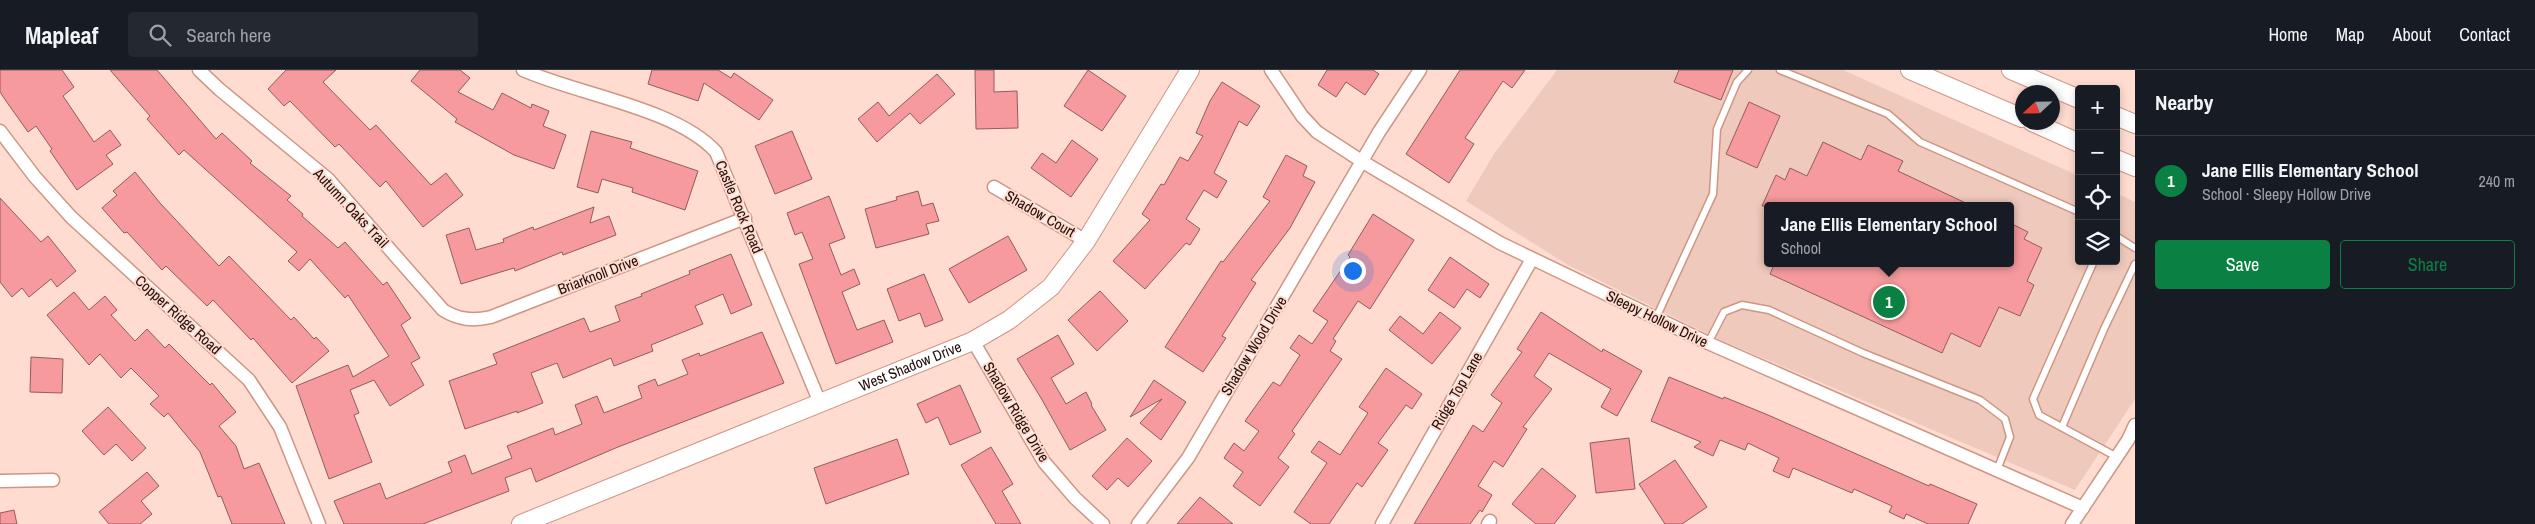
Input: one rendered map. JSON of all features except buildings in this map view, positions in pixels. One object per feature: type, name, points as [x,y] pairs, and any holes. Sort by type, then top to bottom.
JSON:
[{"type":"street","name":"Autumn Oaks Trail","points":[[199,70],[219,90],[328,179],[450,315]]},
{"type":"street","name":"Castle Rock Road","points":[[523,70],[665,119],[695,135],[716,152],[820,402]]},
{"type":"street","name":"West Shadow Drive","points":[[521,524],[973,340],[1009,320],[1051,287],[1086,240],[1190,70]]},
{"type":"street","name":"Sleepy Hollow Drive","points":[[1272,70],[1302,116],[1317,132],[1363,162],[1500,243],[1708,343],[2083,508]]},
{"type":"street","name":"Shadow Wood Drive","points":[[1138,524],[1188,458],[1379,132],[1420,70]]},
{"type":"street","points":[[1910,70],[2015,115]]},
{"type":"street","points":[[2011,70],[2075,97]]},
{"type":"street","points":[[2120,118],[2135,124]]},
{"type":"street","points":[[2050,130],[2075,141]]},
{"type":"street","name":"Copper Ridge Road","points":[[0,131],[35,177],[71,217],[249,380],[280,427],[319,524]]},
{"type":"street","points":[[2120,161],[2135,167]]},
{"type":"street","name":"Shadow Court","points":[[994,187],[1086,240]]},
{"type":"street","name":"Briarknoll Drive","points":[[450,315],[476,321],[491,317],[744,218]]},
{"type":"street","name":"Ridge Top Lane","points":[[1382,524],[1532,259]]},
{"type":"street","name":"Shadow Ridge Drive","points":[[973,340],[1044,462],[1075,498],[1103,524]]},
{"type":"street","points":[[2072,524],[2117,457],[2135,425]]},
{"type":"street","points":[[0,481],[53,480]]},
{"type":"lane","points":[[1656,318],[1713,194],[1718,129],[1737,82],[1748,70]]},
{"type":"lane","points":[[1780,70],[1888,114],[1900,127],[1920,142],[2075,210]]},
{"type":"lane","points":[[2120,239],[2135,248]]},
{"type":"lane","points":[[2062,427],[2104,328],[2135,264]]},
{"type":"lane","points":[[2092,265],[2033,399],[2039,415],[2117,457]]},
{"type":"lane","points":[[1708,343],[1724,312],[1742,305],[1769,310],[1864,353],[1980,400],[2006,419],[2010,436],[1996,471]]},
{"type":"shaded area","points":[[1557,70],[1843,70],[2075,174],[2075,265],[2120,265],[2120,195],[2135,202],[2135,399],[2075,490],[1720,340],[1568,265],[1466,201],[1494,154]]},
{"type":"place","name":"Jane Ellis Elementary School","points":[[1889,302]]}]
